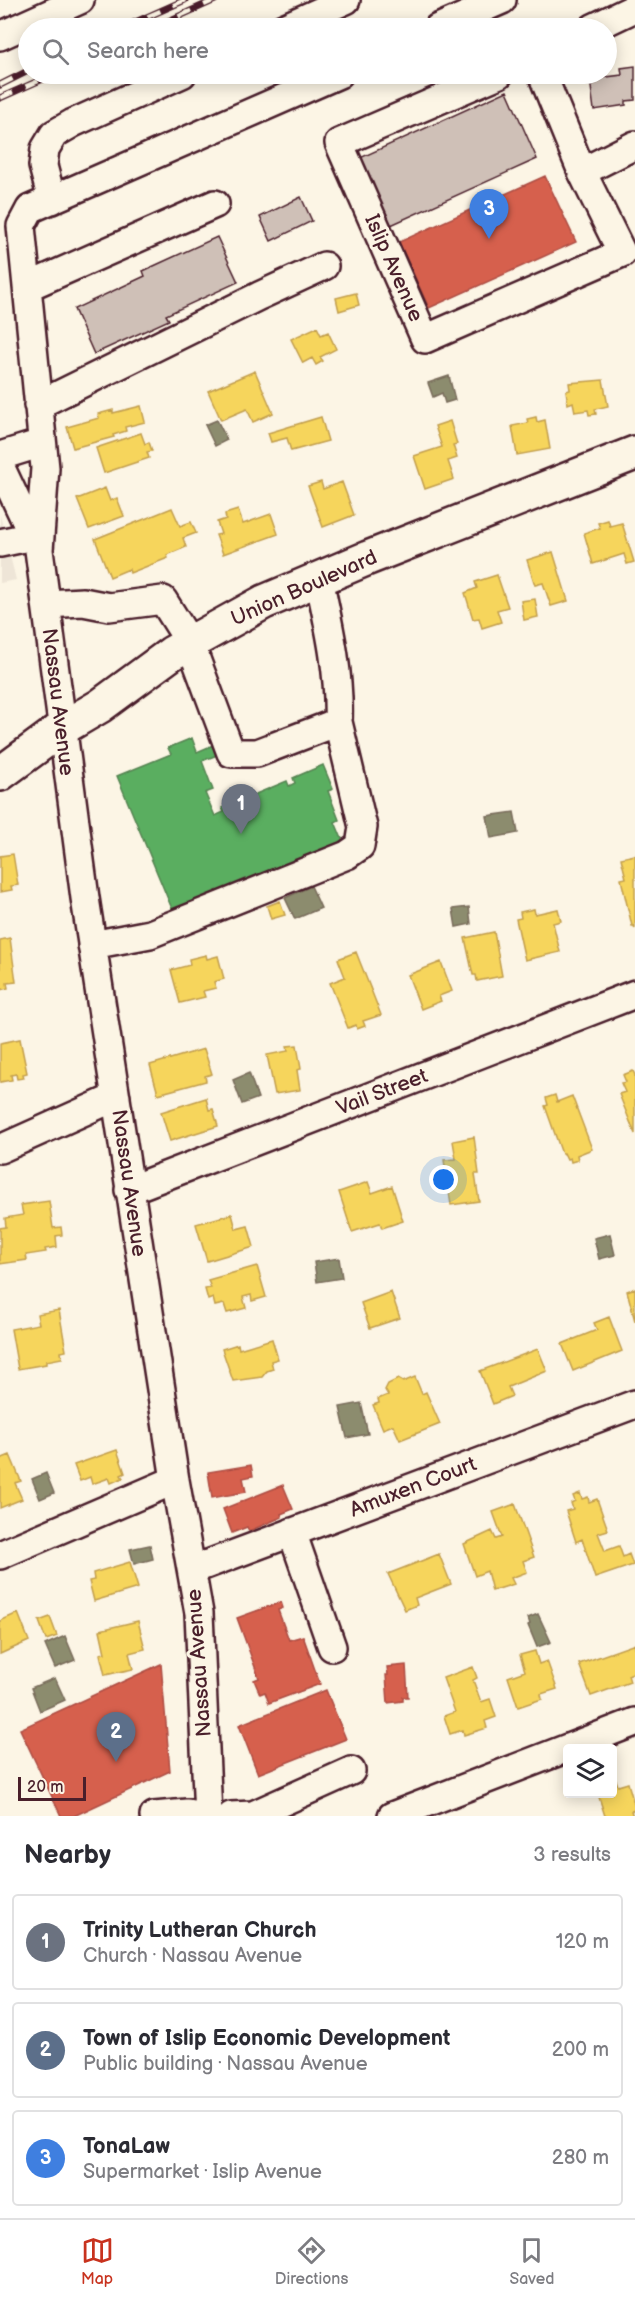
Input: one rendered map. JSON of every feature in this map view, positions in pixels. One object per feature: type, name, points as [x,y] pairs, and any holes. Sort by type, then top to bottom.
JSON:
[{"type":"main road","name":"Union Boulevard","points":[[0,774],[62,729],[100,706],[172,653],[264,602],[635,453]]},
{"type":"street","points":[[40,18],[80,0]]},
{"type":"street","points":[[306,18],[346,0]]},
{"type":"street","points":[[461,18],[502,0]]},
{"type":"street","points":[[614,18],[635,8]]},
{"type":"street","points":[[0,36],[18,28]]},
{"type":"street","points":[[51,200],[43,166],[45,149],[54,134],[73,123],[160,84]]},
{"type":"street","points":[[11,224],[30,209],[316,84]]},
{"type":"street","name":"Islip Avenue","points":[[476,84],[339,143],[425,339],[622,253],[582,172]]},
{"type":"street","points":[[546,84],[582,172],[635,145]]},
{"type":"street","points":[[27,288],[215,204]]},
{"type":"street","name":"Nassau Avenue","points":[[11,224],[24,254],[45,468],[36,543]]},
{"type":"street","points":[[38,405],[324,266]]},
{"type":"street","points":[[0,456],[42,443]]},
{"type":"street","name":"Nassau Avenue","points":[[0,466],[36,543],[46,604],[92,945],[129,1190],[175,1480],[199,1613],[208,1816]]},
{"type":"street","points":[[0,543],[36,543]]},
{"type":"street","points":[[92,945],[150,934],[347,855],[360,846],[363,827],[338,722],[339,703],[331,633],[319,579]]},
{"type":"street","points":[[46,604],[83,602],[109,607],[163,600],[190,643],[231,753],[257,753],[338,722]]},
{"type":"street","name":"Vail Street","points":[[129,1190],[635,994]]},
{"type":"street","points":[[0,1149],[116,1097]]},
{"type":"street","name":"Amuxen Court","points":[[192,1570],[635,1404]]},
{"type":"street","points":[[0,1555],[175,1480]]},
{"type":"street","points":[[292,1532],[332,1647]]},
{"type":"street","points":[[404,1814],[635,1722]]},
{"type":"street","points":[[231,1816],[253,1815],[351,1771]]},
{"type":"street","points":[[154,1816],[187,1813],[202,1816]]},
{"type":"shaded area","points":[[0,515],[16,580],[0,583]]},
{"type":"building: Homes","points":[[356,293],[359,305],[339,311],[336,298]]},
{"type":"building: Homes","points":[[317,327],[321,335],[328,332],[336,349],[320,357],[323,361],[316,365],[312,358],[303,363],[291,339]]},
{"type":"building: Homes","points":[[255,371],[273,413],[253,422],[247,409],[221,420],[208,391]]},
{"type":"building: Homes","points":[[603,380],[608,406],[595,409],[596,414],[589,415],[588,410],[575,412],[573,402],[568,404],[566,391],[570,390],[569,383]]},
{"type":"building: Homes","points":[[141,406],[145,422],[125,427],[126,431],[113,435],[114,437],[73,448],[67,427],[99,418],[98,414]]},
{"type":"building: Homes","points":[[321,417],[328,441],[291,451],[287,438],[271,442],[268,433]]},
{"type":"building: Homes","points":[[536,417],[537,422],[545,420],[550,449],[517,455],[512,426],[528,423],[527,419]]},
{"type":"building: Homes","points":[[450,421],[457,444],[453,445],[457,458],[448,461],[454,479],[425,489],[414,456],[442,447],[435,426]]},
{"type":"building: Homes","points":[[141,433],[145,444],[149,442],[152,451],[147,452],[149,458],[104,473],[96,448]]},
{"type":"building: Homes","points":[[321,482],[323,489],[342,482],[354,515],[323,527],[308,486]]},
{"type":"building: Homes","points":[[105,488],[110,501],[117,498],[124,516],[89,529],[77,499]]},
{"type":"building: Homes","points":[[172,508],[180,526],[191,522],[196,533],[183,538],[186,547],[167,555],[168,558],[130,573],[129,569],[110,577],[95,539]]},
{"type":"building: Homes","points":[[238,510],[243,524],[271,514],[278,534],[223,554],[216,535],[221,534],[217,522],[226,519],[225,514]]},
{"type":"building: Homes","points":[[608,520],[610,526],[622,523],[634,562],[627,564],[624,554],[593,564],[584,533],[600,528],[598,523]]},
{"type":"building: Homes","points":[[553,552],[568,601],[551,606],[543,583],[535,585],[527,560]]},
{"type":"building: Homes","points":[[497,575],[508,607],[497,610],[501,622],[482,628],[479,618],[473,619],[465,593],[477,588],[475,582]]},
{"type":"building: Homes","points":[[535,599],[538,617],[524,620],[521,601]]},
{"type":"building: Homes","points":[[13,854],[18,885],[11,886],[12,890],[0,892],[0,856]]},
{"type":"building: Homes","points":[[635,855],[635,929],[632,926],[621,879],[626,878],[621,858]]},
{"type":"building: Homes","points":[[280,901],[285,915],[271,919],[267,906]]},
{"type":"building: Homes","points":[[534,909],[535,914],[558,909],[561,921],[553,923],[560,952],[525,960],[516,919],[521,918],[520,912]]},
{"type":"building: Homes","points":[[494,932],[502,976],[477,981],[476,975],[473,975],[465,938]]},
{"type":"building: Homes","points":[[10,938],[16,982],[7,983],[8,988],[0,990],[0,940]]},
{"type":"building: Homes","points":[[356,952],[381,1015],[363,1021],[365,1026],[357,1029],[356,1025],[348,1028],[330,983],[345,977],[338,959]]},
{"type":"building: Homes","points":[[206,955],[207,959],[218,956],[224,979],[214,982],[216,988],[203,991],[205,997],[180,1003],[171,970],[190,965],[189,959]]},
{"type":"building: Homes","points":[[441,962],[452,991],[439,996],[441,1001],[421,1009],[408,975]]},
{"type":"building: Homes","points":[[20,1039],[27,1073],[23,1074],[24,1078],[17,1079],[16,1074],[11,1075],[12,1080],[0,1082],[0,1043]]},
{"type":"building: Homes","points":[[297,1045],[301,1069],[297,1070],[300,1090],[275,1094],[267,1055],[288,1051],[287,1046]]},
{"type":"building: Homes","points":[[204,1049],[212,1074],[205,1076],[206,1081],[158,1094],[150,1065]]},
{"type":"building: Homes","points":[[633,1071],[635,1075],[635,1134],[619,1094],[625,1092],[621,1083],[626,1082],[623,1075]]},
{"type":"building: Homes","points":[[555,1095],[557,1102],[572,1096],[592,1149],[577,1155],[578,1160],[571,1162],[570,1158],[567,1159],[564,1153],[562,1154],[545,1106],[548,1105],[546,1098]]},
{"type":"building: Homes","points":[[206,1098],[209,1110],[213,1109],[218,1126],[170,1141],[161,1112]]},
{"type":"building: Homes","points":[[474,1137],[479,1174],[475,1174],[479,1201],[451,1205],[444,1160],[456,1159],[453,1141]]},
{"type":"building: Homes","points":[[368,1182],[372,1193],[392,1186],[403,1221],[382,1228],[380,1223],[352,1232],[339,1192]]},
{"type":"building: Homes","points":[[49,1201],[53,1228],[61,1227],[62,1235],[56,1236],[57,1247],[45,1249],[46,1252],[26,1255],[27,1260],[0,1264],[0,1228],[6,1227],[5,1218],[23,1215],[21,1205]]},
{"type":"building: Homes","points":[[232,1214],[236,1229],[248,1226],[254,1247],[207,1261],[196,1224]]},
{"type":"building: Homes","points":[[257,1266],[266,1297],[252,1301],[251,1295],[243,1297],[246,1308],[227,1313],[224,1304],[215,1306],[213,1298],[208,1300],[205,1289],[211,1288],[208,1280]]},
{"type":"building: Homes","points":[[635,1288],[635,1321],[627,1291]]},
{"type":"building: Homes","points":[[391,1292],[400,1318],[370,1328],[361,1303]]},
{"type":"building: Homes","points":[[59,1310],[66,1351],[61,1352],[62,1358],[46,1361],[46,1364],[18,1369],[11,1329],[39,1324],[37,1314]]},
{"type":"building: Homes","points":[[609,1317],[622,1351],[573,1371],[562,1344],[597,1330],[594,1323]]},
{"type":"building: Homes","points":[[272,1339],[278,1359],[271,1361],[273,1369],[267,1371],[262,1377],[233,1381],[222,1349],[238,1344],[239,1349]]},
{"type":"building: Homes","points":[[538,1349],[547,1371],[508,1387],[512,1396],[493,1404],[480,1371]]},
{"type":"building: Homes","points":[[415,1377],[422,1394],[426,1392],[440,1424],[400,1440],[393,1425],[383,1429],[373,1405],[379,1403],[378,1399],[388,1395],[385,1390],[388,1384],[398,1379],[403,1382]]},
{"type":"building: Homes","points":[[117,1450],[125,1473],[121,1475],[123,1478],[111,1483],[109,1478],[92,1484],[90,1477],[80,1481],[74,1465]]},
{"type":"building: Homes","points":[[10,1455],[21,1481],[15,1483],[22,1499],[0,1508],[0,1459]]},
{"type":"building: Homes","points":[[580,1493],[582,1499],[588,1497],[589,1502],[597,1499],[608,1530],[598,1533],[605,1551],[619,1546],[623,1557],[629,1554],[633,1565],[595,1578],[582,1539],[576,1542],[566,1511],[573,1509],[571,1503],[575,1501],[573,1496]]},
{"type":"building: Homes","points":[[515,1504],[534,1557],[523,1561],[527,1572],[511,1578],[514,1584],[492,1591],[487,1571],[475,1576],[464,1544],[492,1531],[496,1539],[502,1537],[493,1512]]},
{"type":"building: Homes","points":[[439,1554],[451,1584],[415,1598],[417,1605],[405,1610],[388,1574]]},
{"type":"building: Homes","points":[[130,1562],[138,1588],[94,1601],[89,1581],[94,1580],[93,1573]]},
{"type":"building: Homes","points":[[18,1613],[29,1641],[0,1654],[0,1621]]},
{"type":"building: Homes","points":[[50,1617],[57,1636],[46,1640],[39,1621]]},
{"type":"building: Homes","points":[[138,1621],[145,1649],[129,1653],[133,1669],[105,1675],[100,1654],[105,1653],[100,1630]]},
{"type":"building: Homes","points":[[635,1644],[635,1672],[628,1675],[630,1682],[591,1696],[579,1664]]},
{"type":"building: Homes","points":[[535,1651],[539,1664],[547,1661],[557,1689],[541,1694],[542,1699],[518,1707],[508,1677],[525,1671],[520,1655]]},
{"type":"building: Homes","points":[[473,1667],[477,1678],[473,1680],[481,1702],[490,1699],[496,1717],[485,1721],[487,1728],[464,1735],[463,1730],[450,1734],[444,1716],[455,1712],[443,1678]]},
{"type":"building: Homes","points":[[617,1783],[618,1786],[628,1783],[635,1807],[635,1810],[631,1811],[633,1816],[605,1816],[599,1798],[617,1798]]},
{"type":"building: Shops","points":[[545,176],[576,242],[429,308],[399,242]]},
{"type":"building: Shops","points":[[251,1465],[253,1476],[243,1478],[246,1492],[212,1498],[208,1472]]},
{"type":"building: Shops","points":[[283,1485],[293,1509],[281,1514],[282,1517],[249,1531],[247,1527],[232,1533],[223,1509]]},
{"type":"building: Shops","points":[[281,1602],[283,1608],[278,1610],[289,1640],[303,1636],[320,1684],[269,1703],[265,1692],[260,1694],[254,1680],[259,1678],[237,1618]]},
{"type":"building: Shops","points":[[161,1664],[170,1771],[74,1816],[61,1816],[20,1729]]},
{"type":"building: Shops","points":[[406,1665],[408,1697],[403,1697],[403,1701],[388,1703],[387,1667]]},
{"type":"building: Shops","points":[[326,1690],[346,1739],[258,1774],[239,1725]]},
{"type":"building: Public","points":[[192,738],[197,752],[213,745],[217,755],[202,761],[213,790],[205,793],[215,816],[224,812],[222,808],[287,781],[289,786],[295,783],[293,778],[323,765],[333,789],[328,791],[339,820],[335,822],[345,846],[175,916],[117,776],[171,754],[168,748]]},
{"type":"building: Industry","points":[[449,376],[455,400],[445,403],[442,393],[433,397],[428,383]]},
{"type":"building: Industry","points":[[217,420],[227,440],[215,446],[205,425]]},
{"type":"building: Industry","points":[[514,812],[518,833],[491,838],[487,816]]},
{"type":"building: Industry","points":[[311,886],[321,908],[295,919],[285,898]]},
{"type":"building: Industry","points":[[469,907],[471,924],[456,927],[453,909]]},
{"type":"building: Industry","points":[[249,1073],[258,1098],[242,1104],[233,1080]]},
{"type":"building: Industry","points":[[610,1234],[615,1255],[599,1259],[594,1238]]},
{"type":"building: Industry","points":[[339,1258],[342,1278],[317,1282],[314,1262]]},
{"type":"building: Industry","points":[[361,1403],[368,1434],[347,1438],[340,1407]]},
{"type":"building: Industry","points":[[46,1473],[54,1493],[40,1499],[32,1479]]},
{"type":"building: Industry","points":[[150,1545],[153,1559],[134,1564],[130,1549]]},
{"type":"building: Industry","points":[[538,1614],[551,1642],[537,1647],[528,1625],[530,1624],[528,1618]]},
{"type":"building: Industry","points":[[65,1636],[75,1660],[55,1668],[45,1645]]},
{"type":"building: Industry","points":[[55,1678],[65,1700],[40,1711],[31,1688]]},
{"type":"building: Other","points":[[635,66],[635,100],[626,101],[626,105],[594,110],[591,84],[617,84],[617,76],[622,75],[621,68]]},
{"type":"building: Other","points":[[507,91],[537,159],[391,225],[360,158]]},
{"type":"building: Other","points":[[301,197],[312,221],[271,241],[260,217]]},
{"type":"building: Other","points":[[217,237],[238,282],[166,315],[169,320],[94,354],[74,309],[145,276],[143,271]]},
{"type":"railway","points":[[144,18],[185,0]]},
{"type":"railway","points":[[175,18],[215,0]]},
{"type":"railway","points":[[0,85],[18,76]]},
{"type":"railway","points":[[0,98],[32,84]]},
{"type":"place","name":"TonaLaw","points":[[489,239]]},
{"type":"place","name":"Trinity Lutheran Church","points":[[241,834]]},
{"type":"place","name":"Town of Islip Economic Development","points":[[116,1762]]}]
